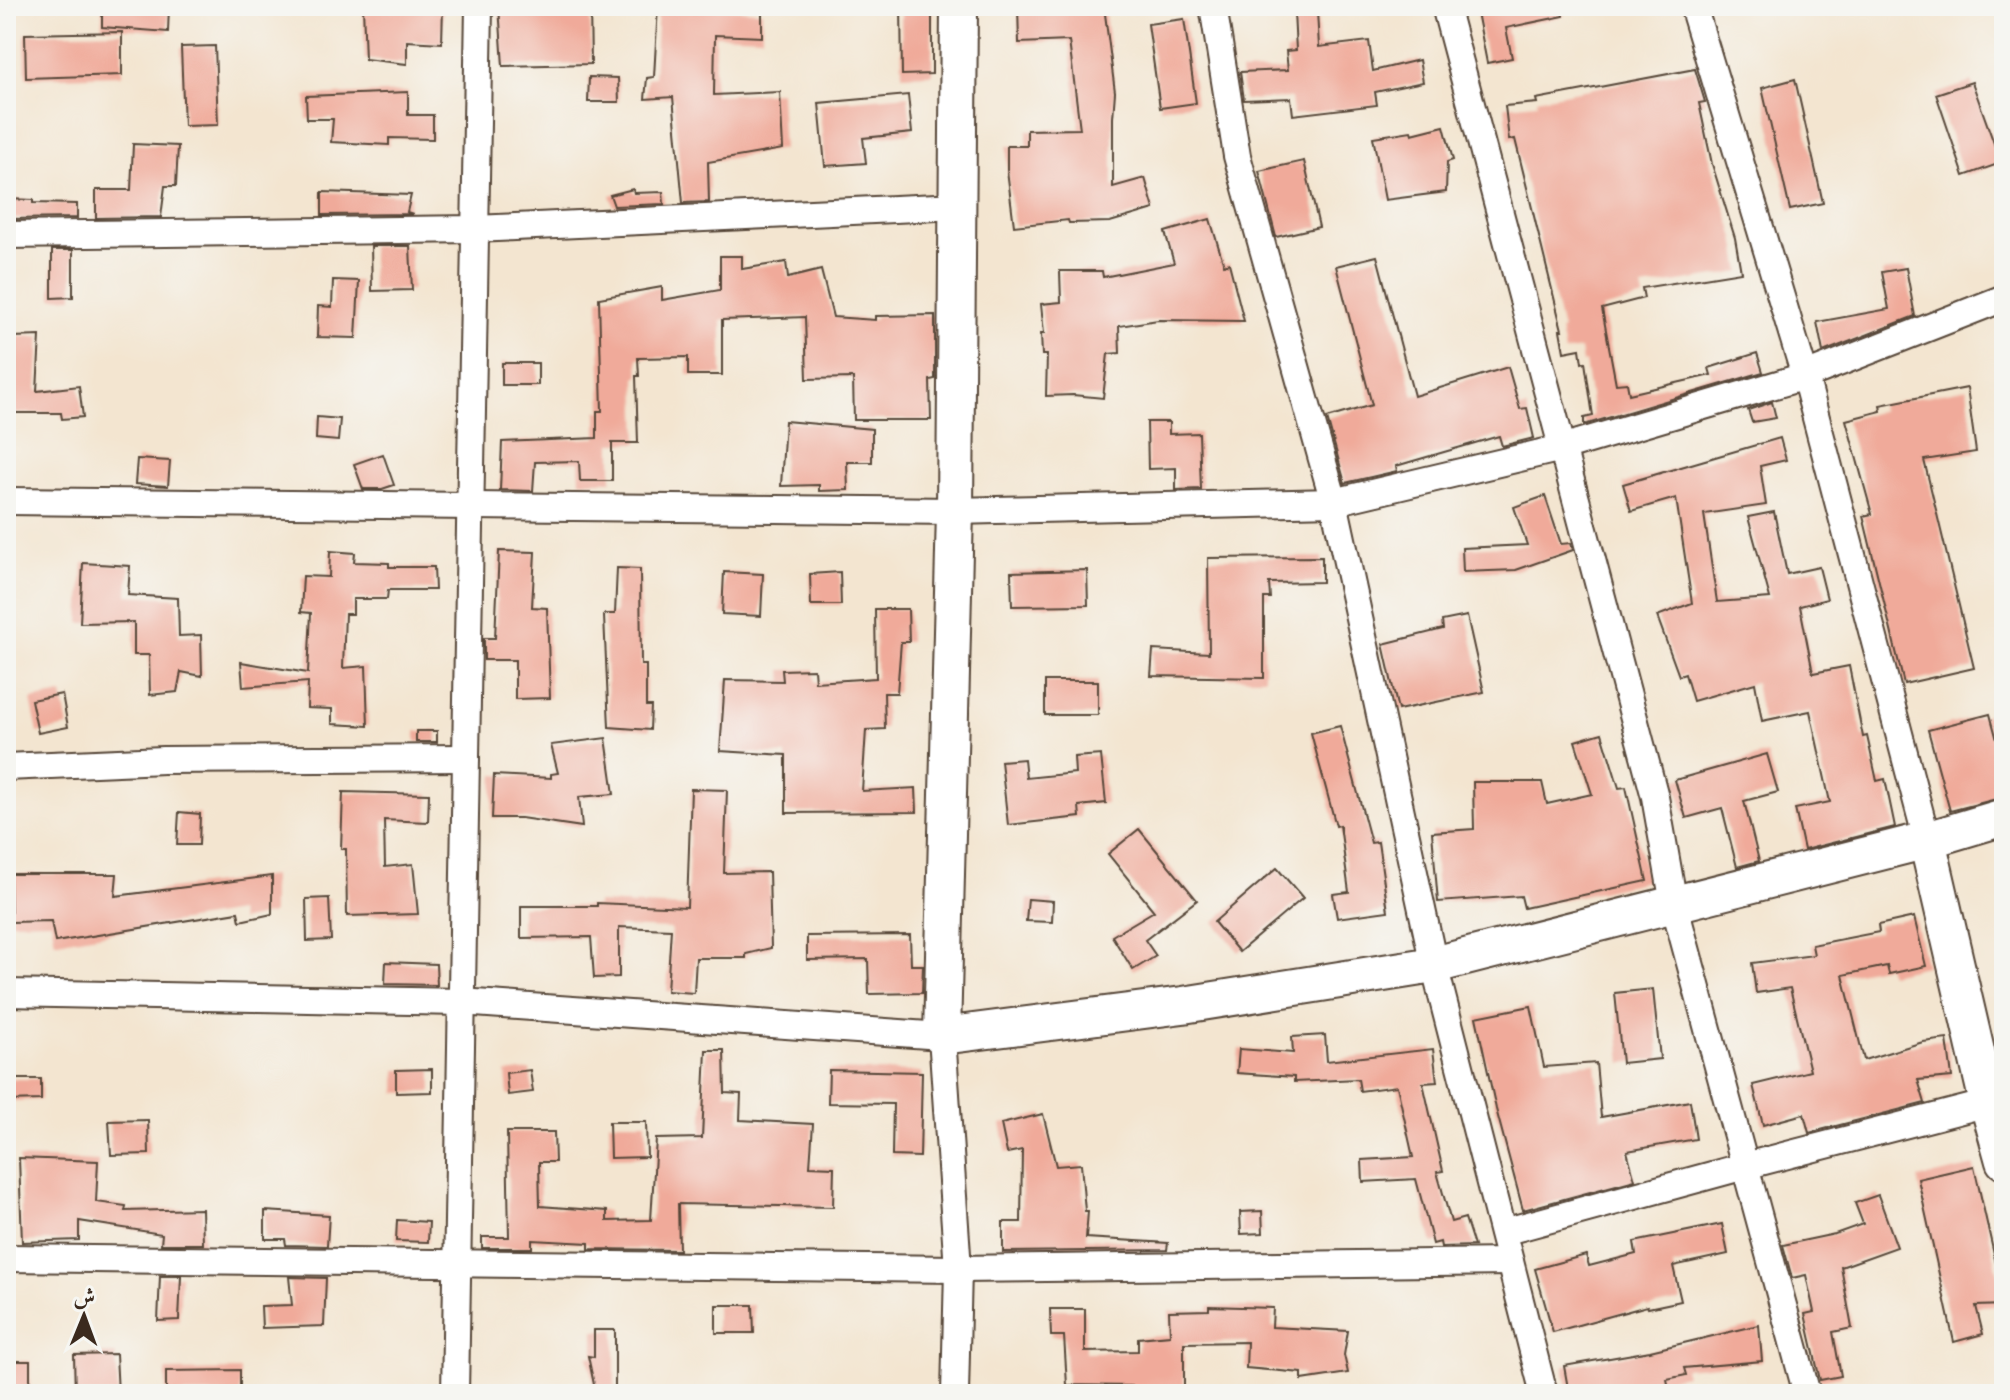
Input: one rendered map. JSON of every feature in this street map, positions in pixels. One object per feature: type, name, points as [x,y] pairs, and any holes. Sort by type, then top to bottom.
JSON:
[{"type":"main road","points":[[959,6],[955,511],[942,1036],[1183,1005],[1434,965],[1927,840],[2004,817]]},
{"type":"main road","points":[[1927,840],[1996,1101],[2004,1161]]},
{"type":"street","points":[[455,1394],[479,6]]},
{"type":"street","points":[[1213,6],[1237,156],[1334,502],[1434,965],[1544,1394]]},
{"type":"street","points":[[1445,6],[1655,797],[1674,904],[1807,1394]]},
{"type":"street","points":[[1693,6],[1805,376],[1927,840]]},
{"type":"street","points":[[6,235],[475,229],[958,206]]},
{"type":"street","points":[[6,501],[955,511],[1334,502],[1562,448],[1805,376],[2004,298]]},
{"type":"street","points":[[6,767],[163,760],[466,758]]},
{"type":"street","points":[[6,993],[461,1002],[942,1036],[958,1269],[955,1394]]},
{"type":"street","points":[[1503,1232],[1996,1101]]},
{"type":"street","points":[[6,1258],[958,1269],[1510,1262]]},
{"type":"building","points":[[102,6],[169,6],[168,32],[102,27]]},
{"type":"building","points":[[363,6],[443,6],[442,43],[407,41],[407,64],[365,59]]},
{"type":"building","points":[[499,6],[590,6],[591,64],[503,66]]},
{"type":"building","points":[[658,6],[762,11],[762,37],[715,35],[714,95],[780,92],[783,149],[708,162],[709,202],[683,203],[673,97],[645,99],[647,78],[654,77]]},
{"type":"building","points":[[901,6],[932,6],[932,74],[902,75]]},
{"type":"building","points":[[1018,6],[1104,6],[1115,92],[1113,187],[1145,178],[1154,209],[1110,222],[1069,223],[1068,220],[1014,226],[1007,146],[1027,146],[1027,130],[1080,129],[1069,41],[1019,43]]},
{"type":"building","points":[[1507,6],[1563,6],[1564,16],[1506,28],[1512,58],[1487,63],[1477,12]]},
{"type":"building","points":[[1317,11],[1319,47],[1369,41],[1373,71],[1419,60],[1423,82],[1375,92],[1377,105],[1293,115],[1291,98],[1244,100],[1240,72],[1288,70],[1286,51],[1296,50],[1294,12]]},
{"type":"building","points":[[1184,19],[1196,103],[1160,108],[1148,24]]},
{"type":"building","points":[[122,32],[122,75],[26,78],[25,34]]},
{"type":"building","points":[[215,46],[218,125],[184,126],[181,47]]},
{"type":"building","points":[[1695,69],[1705,102],[1699,103],[1712,164],[1735,238],[1741,272],[1642,288],[1644,298],[1602,309],[1616,384],[1627,383],[1629,394],[1711,375],[1709,368],[1757,353],[1763,372],[1584,425],[1584,418],[1593,416],[1585,362],[1582,363],[1580,349],[1564,352],[1562,330],[1515,139],[1509,140],[1505,106],[1537,103],[1536,99]]},
{"type":"building","points":[[589,77],[618,78],[619,102],[588,102]]},
{"type":"building","points":[[1795,79],[1823,203],[1790,210],[1762,88]]},
{"type":"building","points":[[1972,82],[2001,163],[1964,176],[1936,94]]},
{"type":"building","points":[[408,92],[408,115],[433,115],[433,139],[389,138],[389,145],[331,142],[333,119],[307,119],[306,96]]},
{"type":"building","points":[[908,95],[912,133],[863,138],[866,163],[825,166],[819,103]]},
{"type":"building","points":[[1444,126],[1453,160],[1447,162],[1446,192],[1385,200],[1373,137],[1411,131],[1412,134]]},
{"type":"building","points":[[133,144],[178,146],[176,186],[165,186],[161,217],[96,218],[96,190],[131,190]]},
{"type":"building","points":[[1304,161],[1319,227],[1276,237],[1259,171]]},
{"type":"building","points":[[633,189],[634,193],[663,192],[664,204],[614,206],[610,195]]},
{"type":"building","points":[[322,192],[411,195],[407,212],[413,214],[322,215]]},
{"type":"building","points":[[6,199],[77,204],[77,218],[6,219]]},
{"type":"building","points":[[1210,219],[1224,265],[1229,263],[1244,321],[1158,320],[1119,326],[1120,353],[1108,354],[1103,398],[1046,396],[1047,355],[1042,355],[1041,333],[1044,333],[1041,304],[1061,302],[1060,271],[1102,271],[1103,277],[1174,263],[1165,232]]},
{"type":"building","points":[[371,246],[410,246],[412,290],[372,291]]},
{"type":"building","points":[[52,250],[73,250],[73,297],[52,298]]},
{"type":"building","points":[[720,256],[742,256],[742,269],[786,262],[788,278],[821,270],[833,317],[875,320],[875,316],[935,315],[935,379],[930,380],[931,420],[854,420],[853,378],[807,379],[805,317],[722,320],[722,375],[688,375],[688,357],[638,358],[638,443],[612,443],[612,481],[580,481],[579,461],[535,462],[533,491],[500,490],[502,442],[597,438],[597,411],[602,411],[599,298],[662,287],[662,300],[720,290]]},
{"type":"building","points":[[1377,256],[1414,396],[1508,367],[1520,409],[1527,408],[1534,438],[1502,446],[1499,436],[1396,466],[1397,471],[1345,483],[1327,418],[1372,405],[1336,266]]},
{"type":"building","points":[[1906,268],[1915,316],[1823,352],[1817,322],[1889,309],[1882,272]]},
{"type":"building","points":[[333,280],[359,281],[356,338],[317,337],[318,306],[332,307]]},
{"type":"building","points":[[40,336],[37,391],[79,386],[83,417],[62,419],[61,413],[14,413],[13,337]]},
{"type":"building","points":[[502,363],[538,363],[538,385],[502,385]]},
{"type":"building","points":[[1967,388],[1976,452],[1924,460],[1974,668],[1904,684],[1863,516],[1872,514],[1846,420],[1881,411],[1880,405]]},
{"type":"building","points":[[1772,402],[1776,418],[1752,422],[1748,410]]},
{"type":"building","points":[[317,417],[340,419],[338,441],[316,439]]},
{"type":"building","points":[[785,421],[872,429],[872,462],[847,462],[848,490],[819,491],[819,485],[781,486]]},
{"type":"building","points":[[1147,422],[1169,422],[1169,434],[1199,433],[1201,489],[1176,490],[1176,468],[1148,469]]},
{"type":"building","points":[[1780,438],[1786,460],[1760,466],[1766,505],[1704,514],[1717,602],[1770,598],[1748,517],[1774,512],[1787,574],[1819,567],[1827,599],[1800,606],[1813,673],[1849,666],[1863,737],[1867,736],[1877,781],[1885,779],[1895,827],[1804,850],[1795,809],[1830,802],[1810,711],[1762,721],[1755,683],[1693,701],[1685,674],[1679,676],[1657,616],[1692,603],[1676,498],[1631,511],[1623,484]]},
{"type":"building","points":[[383,454],[394,485],[382,489],[363,489],[354,464]]},
{"type":"building","points":[[137,459],[170,461],[168,486],[135,484]]},
{"type":"building","points":[[1545,496],[1561,544],[1571,543],[1573,550],[1516,570],[1463,572],[1462,548],[1527,545],[1514,507]]},
{"type":"building","points":[[330,551],[355,553],[354,562],[389,563],[389,567],[434,567],[435,590],[388,590],[387,599],[353,599],[353,614],[345,614],[343,668],[366,666],[368,726],[332,724],[332,709],[307,708],[308,682],[243,687],[241,662],[308,673],[311,613],[301,612],[303,576],[329,577]]},
{"type":"building","points":[[499,551],[535,552],[532,607],[547,608],[550,698],[515,699],[515,660],[484,660],[484,638],[495,638]]},
{"type":"building","points":[[1322,557],[1322,582],[1269,583],[1270,598],[1264,598],[1264,678],[1151,676],[1153,650],[1209,653],[1208,558]]},
{"type":"building","points":[[83,563],[130,566],[128,595],[178,598],[179,636],[201,635],[202,676],[181,672],[177,692],[150,695],[149,655],[134,655],[134,622],[80,623]]},
{"type":"building","points":[[617,568],[640,569],[641,665],[646,665],[646,706],[651,706],[650,730],[609,727],[604,616],[615,614]]},
{"type":"building","points":[[1087,570],[1088,605],[1012,606],[1011,572]]},
{"type":"building","points":[[724,572],[763,574],[761,616],[722,614]]},
{"type":"building","points":[[840,572],[841,605],[811,605],[810,574]]},
{"type":"building","points":[[875,609],[908,609],[909,642],[901,642],[897,693],[884,693],[885,729],[866,730],[862,791],[916,788],[917,812],[786,813],[786,755],[720,751],[725,680],[783,681],[782,670],[814,669],[815,682],[876,678]]},
{"type":"building","points":[[1467,616],[1484,692],[1398,710],[1383,644],[1443,629],[1442,621]]},
{"type":"building","points":[[1045,681],[1098,681],[1098,715],[1045,715]]},
{"type":"building","points":[[62,694],[68,727],[38,733],[31,700]]},
{"type":"building","points":[[1990,714],[2004,766],[2004,797],[1950,811],[1928,730]]},
{"type":"building","points":[[1340,726],[1371,843],[1378,842],[1388,911],[1337,918],[1333,894],[1349,892],[1340,825],[1336,826],[1311,733]]},
{"type":"building","points":[[416,731],[437,731],[437,742],[416,742]]},
{"type":"building","points":[[1602,733],[1619,788],[1626,787],[1647,881],[1524,908],[1521,896],[1438,902],[1432,832],[1474,829],[1473,782],[1542,782],[1547,804],[1592,794],[1575,741]]},
{"type":"building","points":[[606,738],[614,794],[579,797],[582,827],[521,818],[492,818],[494,775],[551,778],[551,774],[558,773],[551,745]]},
{"type":"building","points":[[1767,754],[1778,792],[1744,801],[1759,861],[1737,867],[1722,808],[1686,818],[1675,780]]},
{"type":"building","points":[[1101,755],[1106,803],[1079,806],[1080,817],[1008,825],[1001,761],[1024,759],[1026,778],[1075,773],[1074,757]]},
{"type":"building","points":[[691,789],[727,790],[724,873],[769,872],[771,948],[746,954],[746,958],[696,958],[694,993],[667,991],[671,929],[619,927],[619,977],[594,978],[591,937],[521,938],[521,906],[597,906],[597,903],[687,907]]},
{"type":"building","points":[[343,792],[429,794],[428,822],[384,820],[385,867],[413,864],[418,914],[347,916],[346,849],[341,849]]},
{"type":"building","points":[[179,812],[200,814],[199,845],[177,845]]},
{"type":"building","points":[[1139,829],[1197,900],[1145,940],[1156,956],[1133,970],[1112,936],[1154,911],[1108,854]]},
{"type":"building","points":[[1277,868],[1303,898],[1239,952],[1214,922]]},
{"type":"building","points":[[10,874],[117,874],[115,896],[272,876],[272,914],[240,921],[238,912],[55,942],[51,921],[11,922]]},
{"type":"building","points":[[329,898],[331,940],[307,941],[306,899]]},
{"type":"building","points":[[1028,899],[1053,901],[1052,922],[1026,921]]},
{"type":"building","points":[[1914,917],[1926,966],[1889,974],[1887,966],[1843,975],[1864,1060],[1923,1042],[1947,1039],[1952,1077],[1918,1080],[1925,1103],[1809,1133],[1804,1114],[1763,1125],[1753,1085],[1810,1071],[1790,988],[1756,993],[1752,963],[1814,955],[1812,945],[1879,932],[1878,925]]},
{"type":"building","points":[[910,935],[911,965],[923,965],[922,993],[869,994],[868,959],[807,960],[807,936]]},
{"type":"building","points":[[386,962],[436,964],[437,985],[385,984]]},
{"type":"building","points":[[1653,989],[1660,1059],[1622,1063],[1615,993]]},
{"type":"building","points":[[1531,1006],[1544,1067],[1596,1063],[1601,1117],[1690,1101],[1696,1139],[1627,1151],[1635,1180],[1523,1210],[1476,1017]]},
{"type":"building","points":[[1325,1035],[1327,1061],[1433,1049],[1437,1082],[1423,1083],[1443,1171],[1437,1172],[1451,1222],[1465,1218],[1474,1246],[1441,1247],[1440,1242],[1433,1244],[1416,1179],[1363,1182],[1362,1160],[1413,1157],[1397,1086],[1360,1091],[1358,1079],[1294,1082],[1294,1077],[1237,1073],[1239,1049],[1293,1053],[1292,1037]]},
{"type":"building","points":[[706,1050],[724,1050],[725,1093],[741,1094],[740,1120],[813,1124],[810,1166],[834,1167],[833,1207],[678,1204],[679,1250],[589,1249],[589,1243],[532,1240],[532,1248],[482,1248],[482,1237],[509,1237],[507,1132],[554,1132],[555,1162],[539,1162],[540,1206],[607,1211],[607,1221],[651,1220],[656,1139],[702,1138]]},
{"type":"building","points":[[432,1069],[432,1092],[396,1093],[396,1070]]},
{"type":"building","points":[[530,1070],[533,1092],[508,1095],[506,1073]]},
{"type":"building","points":[[829,1070],[922,1072],[920,1157],[892,1156],[893,1104],[828,1103]]},
{"type":"building","points":[[8,1079],[41,1079],[41,1100],[8,1101]]},
{"type":"building","points":[[1043,1114],[1056,1166],[1081,1164],[1085,1211],[1088,1211],[1086,1238],[1168,1243],[1167,1250],[1003,1252],[1003,1222],[1021,1222],[1022,1150],[1007,1153],[1001,1124]]},
{"type":"building","points":[[148,1120],[149,1154],[111,1155],[109,1121]]},
{"type":"building","points":[[609,1122],[646,1122],[647,1157],[610,1158]]},
{"type":"building","points":[[19,1158],[98,1161],[96,1202],[126,1206],[125,1211],[202,1209],[203,1244],[161,1244],[162,1234],[79,1221],[79,1240],[22,1242]]},
{"type":"building","points":[[1974,1166],[2000,1281],[2004,1281],[2004,1305],[1976,1306],[1983,1334],[1954,1342],[1918,1179]]},
{"type":"building","points":[[1878,1195],[1897,1247],[1841,1267],[1852,1328],[1833,1332],[1841,1376],[1820,1380],[1805,1314],[1814,1312],[1806,1275],[1792,1278],[1783,1245],[1835,1234],[1863,1224],[1855,1203]]},
{"type":"building","points":[[265,1211],[329,1215],[327,1246],[286,1245],[285,1239],[265,1239]]},
{"type":"building","points":[[1262,1211],[1263,1233],[1241,1234],[1240,1212]]},
{"type":"building","points":[[397,1220],[429,1222],[428,1242],[396,1241]]},
{"type":"building","points":[[1722,1224],[1728,1254],[1673,1266],[1681,1301],[1647,1306],[1553,1332],[1535,1269],[1586,1255],[1589,1266],[1636,1254],[1634,1242]]},
{"type":"building","points":[[160,1276],[181,1276],[179,1320],[158,1321]]},
{"type":"building","points":[[289,1277],[326,1278],[324,1326],[262,1328],[261,1306],[292,1305]]},
{"type":"building","points":[[716,1305],[753,1305],[754,1333],[716,1333]]},
{"type":"building","points":[[1209,1306],[1273,1308],[1272,1327],[1348,1331],[1344,1355],[1348,1373],[1302,1380],[1302,1373],[1246,1368],[1247,1342],[1184,1343],[1184,1394],[1132,1394],[1132,1386],[1067,1385],[1064,1336],[1051,1336],[1050,1309],[1085,1309],[1085,1352],[1138,1351],[1138,1338],[1170,1335],[1169,1311],[1209,1310]]},
{"type":"building","points":[[1759,1325],[1762,1361],[1684,1368],[1686,1375],[1667,1379],[1670,1394],[1569,1394],[1564,1366],[1650,1351]]},
{"type":"building","points":[[594,1330],[615,1330],[615,1394],[596,1394],[588,1356],[594,1357]]},
{"type":"building","points":[[116,1354],[118,1394],[75,1394],[74,1355]]},
{"type":"building","points":[[6,1361],[30,1361],[30,1394],[6,1394]]},
{"type":"building","points":[[240,1370],[240,1394],[166,1394],[166,1371]]}]
